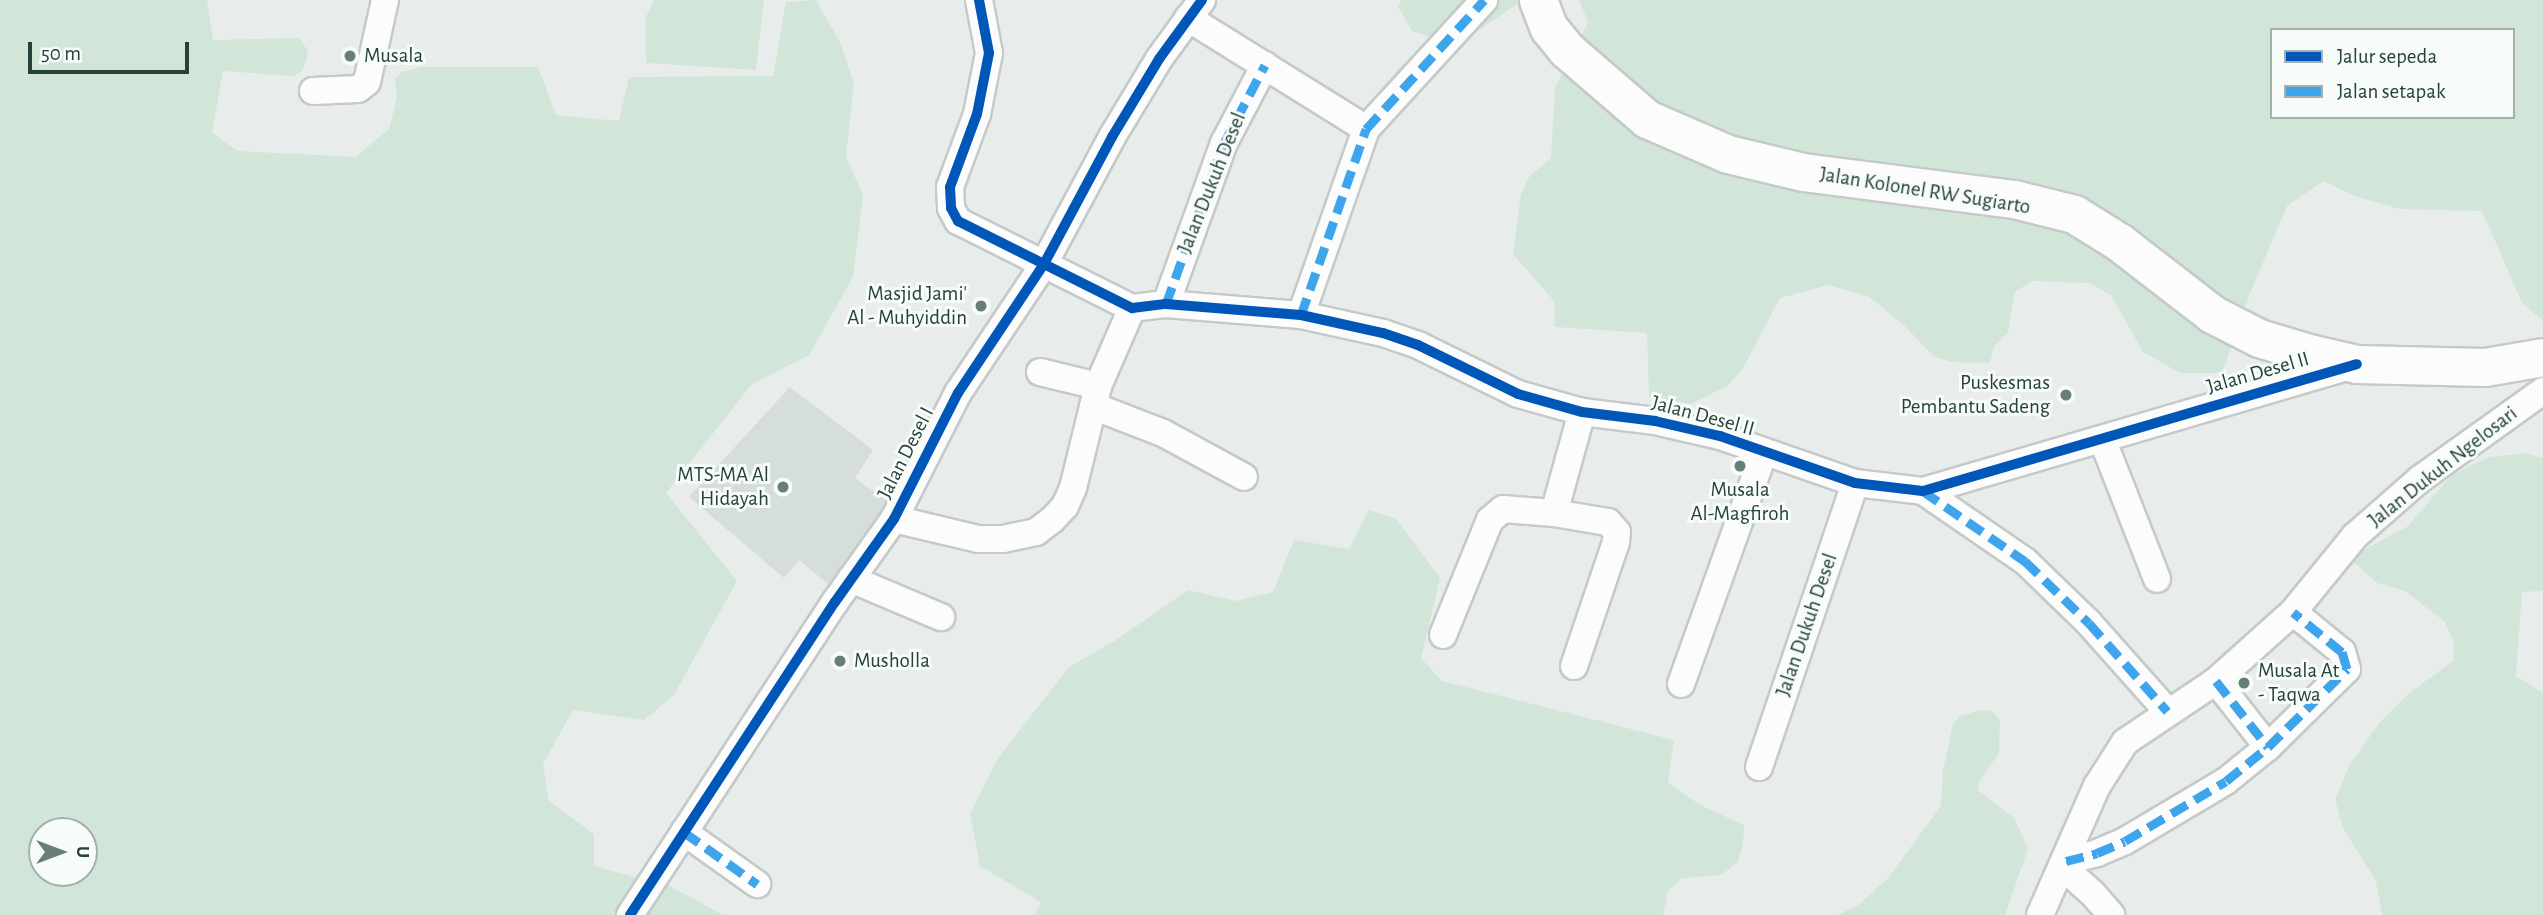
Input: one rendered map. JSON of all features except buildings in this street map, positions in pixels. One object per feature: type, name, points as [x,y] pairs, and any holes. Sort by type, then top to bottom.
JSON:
[{"type":"main road","name":"Jalan Kolonel RW Sugiarto","points":[[1538,0],[1549,28],[1567,50],[1647,119],[1728,154],[1803,172],[2014,200],[2074,214],[2119,242],[2212,314],[2259,338],[2357,364],[2485,368],[2543,357]]},
{"type":"street","points":[[313,90],[358,89],[367,82],[385,0]]},
{"type":"street","points":[[894,519],[978,539],[1020,538],[1036,532],[1065,506],[1073,488],[1096,396],[1132,308],[958,221],[949,200],[985,82],[989,53],[979,0]]},
{"type":"street","points":[[1301,315],[1366,129],[1484,0]]},
{"type":"street","points":[[1195,9],[1265,65],[1366,129]]},
{"type":"street","name":"Jalan Desel I","points":[[630,915],[851,579],[894,519],[958,393],[1044,264],[1112,137],[1195,9]]},
{"type":"street","name":"Jalan Dukuh Desel","points":[[1166,304],[1224,143],[1265,65]]},
{"type":"street","name":"Jalan Desel II","points":[[1132,308],[1166,304],[1301,315],[1382,333],[1418,345],[1518,394],[1582,412],[1655,421],[1720,436],[1855,483],[1923,491],[2103,441],[2171,417],[2357,364]]},
{"type":"street","points":[[1040,372],[1096,396],[1244,477]]},
{"type":"street","name":"Jalan Dukuh Ngelosari","points":[[2040,915],[2097,786],[2125,742],[2216,681],[2293,612],[2355,536],[2420,479],[2543,391]]},
{"type":"street","points":[[1553,513],[1582,412]]},
{"type":"street","points":[[2103,441],[2157,579]]},
{"type":"street","points":[[1681,684],[1764,452]]},
{"type":"street","name":"Jalan Dukuh Desel","points":[[1759,767],[1855,483]]},
{"type":"street","points":[[1923,491],[2025,561],[2089,623],[2168,711]]},
{"type":"street","points":[[1443,635],[1490,520],[1503,509],[1553,513],[1608,522],[1617,532],[1616,542],[1574,666]]},
{"type":"street","points":[[851,579],[941,617]]},
{"type":"street","points":[[2111,915],[2064,864],[2109,848],[2171,816],[2226,781],[2268,747],[2347,669],[2342,652],[2293,612]]},
{"type":"street","points":[[2216,681],[2268,747]]},
{"type":"street","points":[[684,832],[757,884]]},
{"type":"shaded area","name":"MTS-MA Al Hidayah","points":[[790,387],[873,450],[855,478],[894,506],[833,588],[799,560],[784,578],[689,497]]},
{"type":"green space","points":[[0,0],[207,0],[213,40],[300,38],[308,52],[302,71],[294,76],[223,71],[212,133],[238,151],[355,157],[389,129],[397,97],[395,79],[402,72],[421,67],[538,67],[556,115],[619,121],[629,77],[773,76],[786,2],[816,0],[840,42],[854,83],[846,156],[863,196],[853,277],[809,355],[752,384],[666,493],[737,581],[674,695],[644,720],[573,710],[543,764],[549,801],[594,834],[594,866],[672,887],[723,915],[0,915]]},
{"type":"green space","points":[[654,0],[764,0],[756,70],[646,63],[645,19]]},
{"type":"green space","points":[[1401,0],[1523,0],[1457,45],[1412,31],[1398,7]]},
{"type":"green space","points":[[1579,0],[2543,0],[2543,321],[2522,303],[2482,211],[2400,209],[2354,196],[2324,181],[2287,206],[2251,291],[2222,373],[2180,373],[2143,352],[2111,295],[2089,283],[2032,281],[2015,292],[2008,333],[1994,346],[1990,363],[1951,362],[1933,356],[1905,326],[1868,296],[1828,285],[1780,298],[1742,370],[1727,386],[1691,404],[1649,397],[1647,333],[1555,327],[1554,301],[1513,254],[1521,194],[1529,177],[1551,158],[1555,88],[1588,22]]},
{"type":"green space","points":[[2526,453],[2543,458],[2543,591],[2522,592],[2516,676],[2543,693],[2543,915],[2382,915],[2376,881],[2344,830],[2335,800],[2350,764],[2380,722],[2408,694],[2454,660],[2453,640],[2445,622],[2405,591],[2377,583],[2354,562],[2363,550],[2407,527],[2452,475],[2489,457]]},
{"type":"green space","points":[[1369,510],[1396,519],[1440,578],[1421,658],[1442,681],[1674,740],[1668,782],[1700,805],[1744,825],[1743,845],[1737,863],[1721,875],[1682,878],[1668,891],[1663,915],[1035,915],[1041,902],[980,866],[970,814],[998,758],[1069,667],[1116,640],[1188,590],[1235,601],[1273,592],[1294,540],[1349,549]]},
{"type":"green space","points":[[1981,710],[1992,711],[2000,720],[1999,753],[1980,780],[1978,790],[2015,819],[2028,849],[2005,915],[1838,915],[1858,905],[1888,878],[1941,806],[1943,770],[1953,724],[1960,716]]},
{"type":"marked path","points":[[1301,315],[1366,129],[1484,0]]},
{"type":"marked path","points":[[1166,304],[1224,143],[1265,65]]},
{"type":"marked path","points":[[1923,491],[2025,561],[2089,623],[2167,711]]},
{"type":"marked path","points":[[2066,861],[2097,853],[2125,841],[2226,781],[2268,747],[2347,669],[2342,652],[2293,612]]},
{"type":"marked path","points":[[2216,681],[2268,747]]},
{"type":"marked path","points":[[684,832],[757,884]]},
{"type":"cycle path","points":[[979,0],[989,53],[977,114],[950,187],[951,208],[958,221],[1132,308],[1166,304],[1301,315],[1383,333],[1418,345],[1518,394],[1582,412],[1655,421],[1720,436],[1855,483],[1923,491],[2357,364]]},
{"type":"cycle path","points":[[630,915],[835,602],[894,519],[958,393],[1044,264],[1112,137],[1159,59],[1202,0]]},
{"type":"place","name":"Musala","points":[[350,56]]},
{"type":"place","name":"Masjid Jami' Al - Muhyiddin","points":[[981,306]]},
{"type":"place","name":"Puskesmas Pembantu Sadeng","points":[[2066,395]]},
{"type":"place","name":"Musala Al-Magfiroh","points":[[1740,466]]},
{"type":"place","name":"MTS-MA Al Hidayah","points":[[783,487]]},
{"type":"place","name":"Musholla","points":[[840,661]]},
{"type":"place","name":"Musala At - Taqwa","points":[[2244,683]]}]
